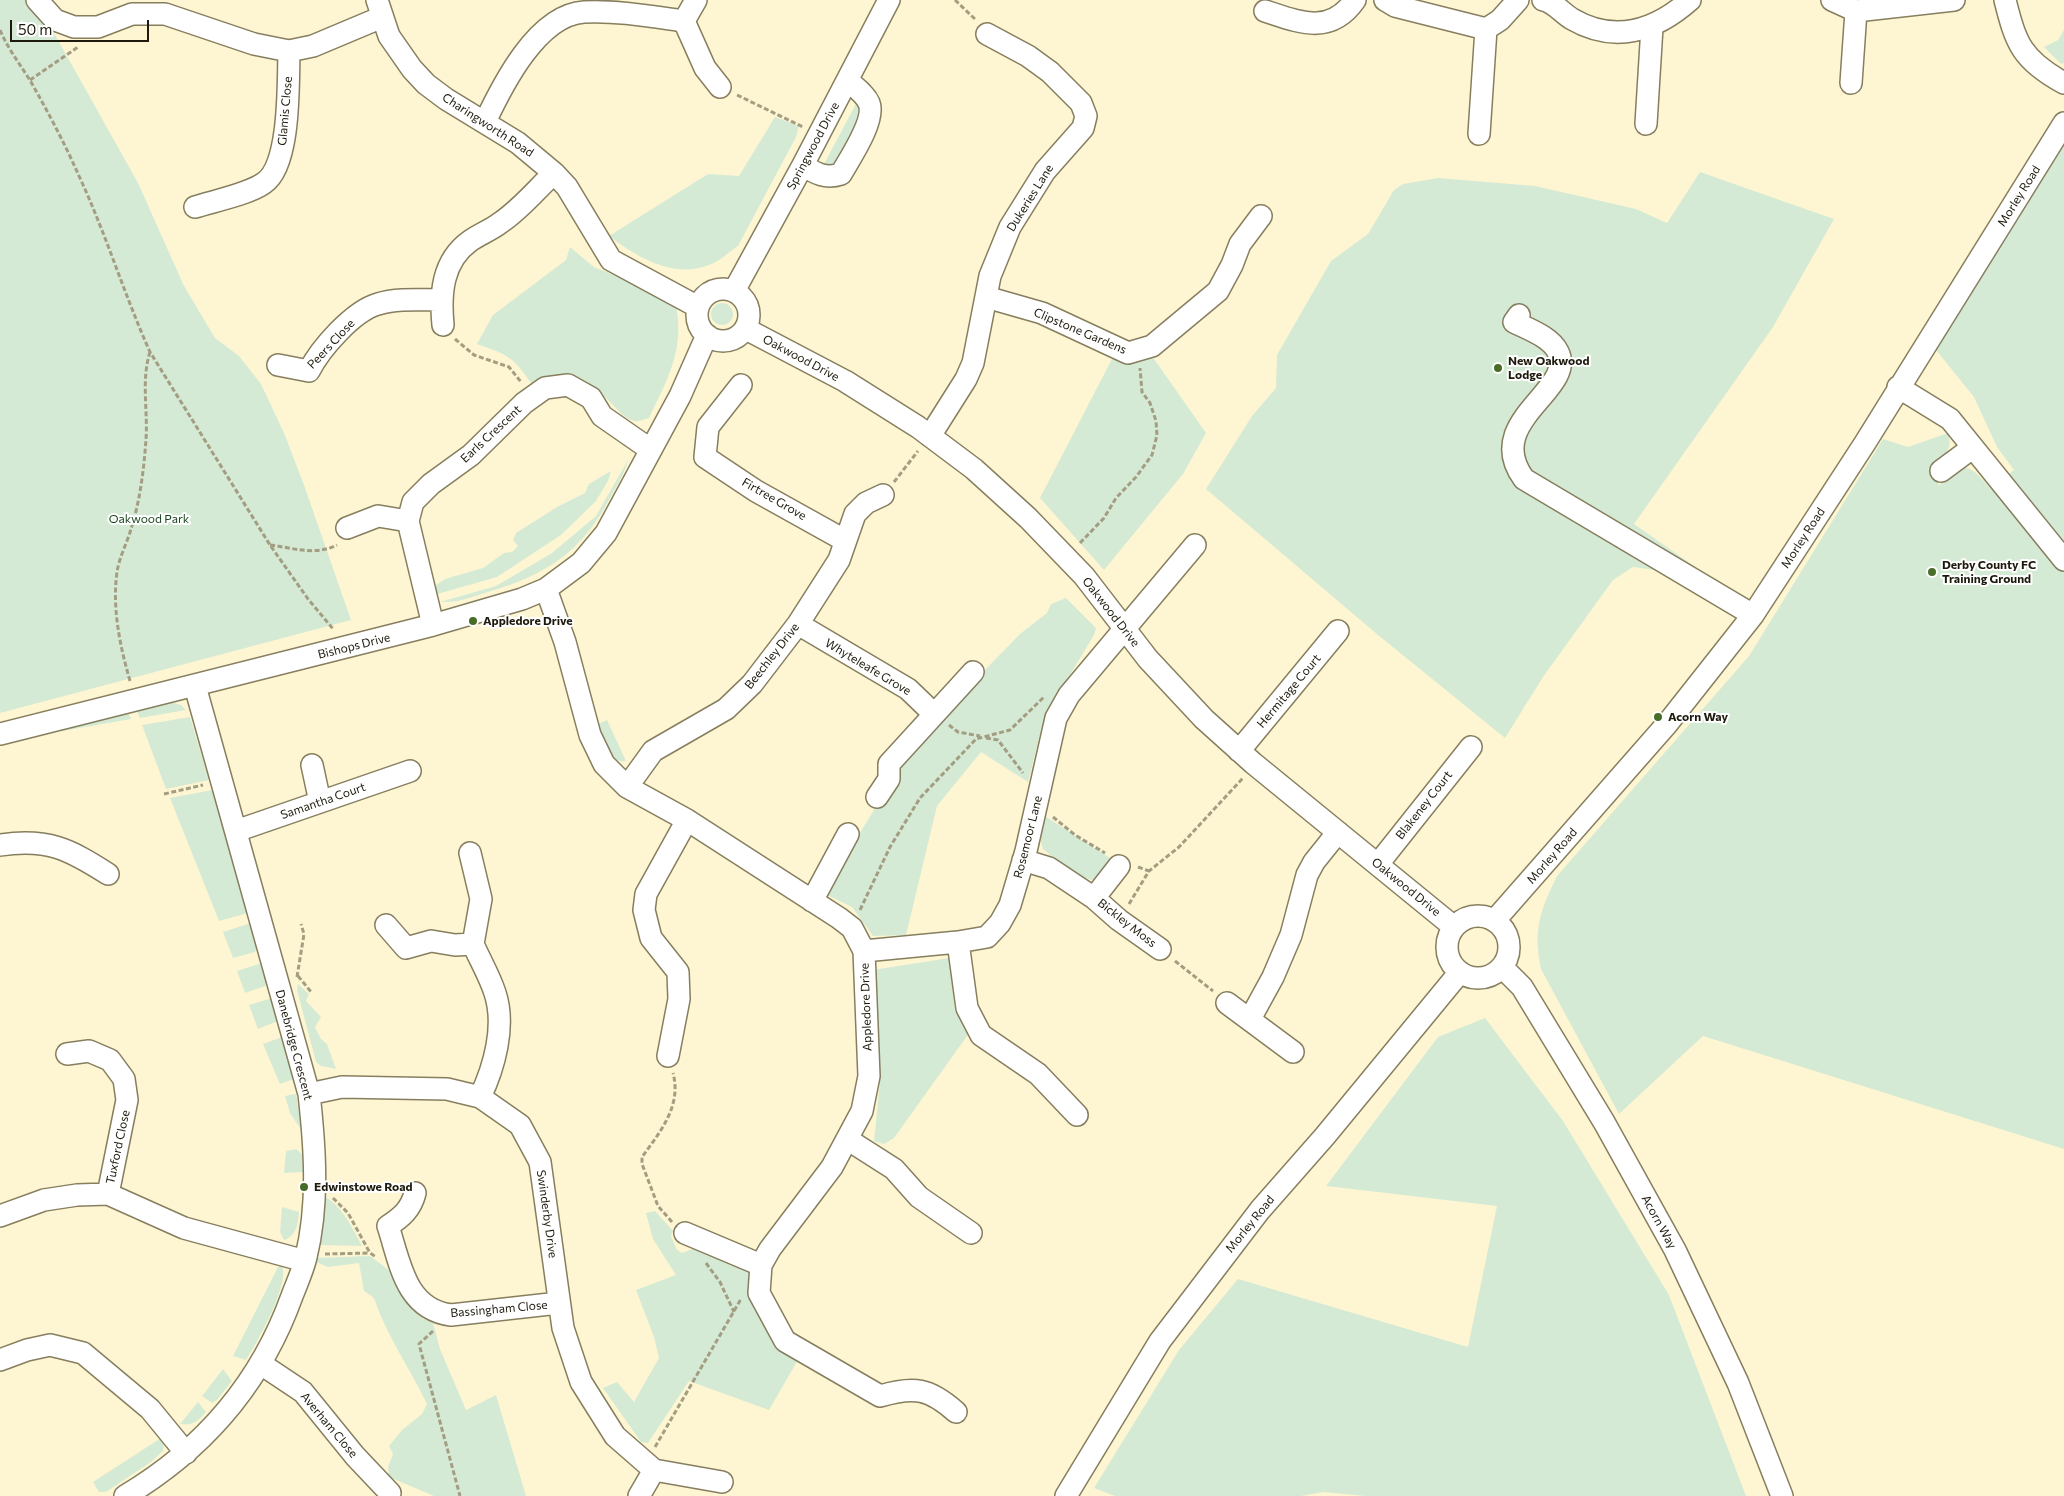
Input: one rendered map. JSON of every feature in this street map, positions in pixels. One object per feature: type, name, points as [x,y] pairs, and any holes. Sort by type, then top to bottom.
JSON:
[{"type":"street","points":[[37,0],[55,20],[74,27],[98,27],[116,9],[132,14],[165,14],[254,44],[289,51],[313,46],[379,9]]},
{"type":"street","points":[[684,21],[696,0]]},
{"type":"street","name":"Springwood Drive","points":[[734,291],[819,135],[889,0]]},
{"type":"street","points":[[1265,11],[1314,25],[1332,22],[1355,0]]},
{"type":"street","points":[[1385,0],[1395,6],[1486,29],[1500,20],[1518,0]]},
{"type":"street","points":[[1543,0],[1549,1],[1571,19],[1598,29],[1632,32],[1652,27],[1663,21],[1690,0]]},
{"type":"street","points":[[1832,0],[1856,10],[1954,0]]},
{"type":"street","points":[[2005,0],[2016,41],[2025,54],[2037,66],[2064,83]]},
{"type":"street","points":[[484,122],[502,85],[525,51],[547,30],[584,6],[684,21]]},
{"type":"street","name":"Charingworth Road","points":[[379,9],[399,53],[426,84],[518,143],[554,173],[567,187],[611,260],[624,269],[698,307]]},
{"type":"street","points":[[1851,83],[1856,10]]},
{"type":"street","points":[[684,21],[705,68],[720,87]]},
{"type":"street","points":[[1646,124],[1652,27]]},
{"type":"street","points":[[1479,134],[1486,29]]},
{"type":"street","name":"Dukeries Lane","points":[[925,441],[966,379],[973,363],[990,276],[1010,227],[1045,171],[1083,128],[1086,116],[1081,103],[1050,72],[1028,56],[987,34]]},
{"type":"street","name":"Glamis Close","points":[[196,207],[265,183],[279,160],[285,130],[289,51]]},
{"type":"street","points":[[803,165],[818,175],[835,176],[842,174],[866,127],[871,111],[869,102],[848,80]]},
{"type":"street","name":"Morley Road","points":[[1495,920],[1667,724],[1753,615],[1865,443],[2064,123]]},
{"type":"street","points":[[443,325],[440,300],[447,271],[461,249],[502,222],[554,173]]},
{"type":"street","name":"Clipstone Gardens","points":[[986,297],[1042,313],[1128,353],[1139,350],[1152,346],[1218,291],[1232,265],[1240,244],[1261,216]]},
{"type":"street","points":[[719,289],[734,291],[741,296],[750,312],[746,329],[733,338],[724,340],[707,335],[698,323],[698,307],[709,293],[719,289]]},
{"type":"street","name":"Peers Close","points":[[278,366],[309,371],[315,359],[349,321],[377,304],[440,300]]},
{"type":"street","points":[[1519,315],[1514,322],[1547,340],[1558,352],[1560,367],[1513,438],[1512,453],[1517,469],[1524,479],[1753,615]]},
{"type":"street","name":"Oakwood Drive","points":[[746,329],[844,381],[925,441],[974,469],[1028,518],[1065,556],[1184,699],[1246,757],[1454,927]]},
{"type":"street","points":[[647,456],[680,396],[707,335]]},
{"type":"street","name":"Firtree Grove","points":[[741,384],[708,427],[705,457],[756,490],[844,540]]},
{"type":"street","name":"Earls Crescent","points":[[408,521],[413,502],[431,484],[471,455],[532,397],[545,388],[568,385],[591,398],[602,416],[647,456]]},
{"type":"street","points":[[1898,388],[1950,419],[2064,560]]},
{"type":"street","points":[[1942,471],[1972,448]]},
{"type":"street","name":"Bishops Drive","points":[[0,734],[433,625],[522,600],[546,589],[581,563],[602,539],[647,456]]},
{"type":"street","name":"Beechley Drive","points":[[627,788],[653,751],[726,709],[752,684],[798,624],[839,560],[844,540],[855,514],[866,503],[883,495]]},
{"type":"street","points":[[347,528],[378,516],[408,521],[433,625]]},
{"type":"street","name":"Rosemoor Lane","points":[[864,951],[958,942],[987,937],[1000,924],[1010,905],[1023,860],[1056,718],[1069,695],[1195,545]]},
{"type":"street","name":"Appledore Drive","points":[[546,589],[565,642],[590,735],[604,764],[627,788],[687,820],[852,928],[864,951],[869,1076],[862,1110],[832,1166],[770,1249],[761,1265],[759,1293],[785,1341],[880,1396],[902,1390],[918,1390],[929,1393],[956,1412]]},
{"type":"street","name":"Whyteleafe Grove","points":[[798,624],[908,689],[934,714]]},
{"type":"street","name":"Hermitage Court","points":[[1246,757],[1338,631]]},
{"type":"street","points":[[877,797],[888,779],[889,764],[973,672]]},
{"type":"street","name":"Danebridge Crescent","points":[[125,1496],[149,1482],[186,1453],[214,1427],[250,1383],[282,1323],[306,1259],[314,1185],[313,1130],[309,1094],[195,686]]},
{"type":"street","name":"Blakeney Court","points":[[1378,864],[1470,746]]},
{"type":"street","points":[[312,765],[320,802]]},
{"type":"street","name":"Samantha Court","points":[[236,831],[410,771]]},
{"type":"street","points":[[668,1056],[679,999],[678,972],[651,938],[644,910],[646,894],[687,820]]},
{"type":"street","points":[[1250,1019],[1273,977],[1291,935],[1307,875],[1314,862],[1338,832]]},
{"type":"street","points":[[812,901],[848,834]]},
{"type":"street","points":[[0,845],[18,842],[47,843],[79,855],[108,874]]},
{"type":"street","points":[[470,854],[481,898],[473,944],[496,994],[500,1030],[486,1084],[480,1098]]},
{"type":"street","name":"Bickley Moss","points":[[1023,860],[1049,868],[1094,898],[1119,920],[1160,949]]},
{"type":"street","name":"Bickley Moss","points":[[1094,898],[1119,866]]},
{"type":"street","points":[[1478,916],[1495,920],[1507,934],[1510,949],[1502,967],[1484,978],[1474,978],[1460,972],[1449,959],[1447,948],[1449,936],[1454,927],[1465,918],[1478,916]]},
{"type":"street","points":[[386,925],[406,948],[431,941],[455,945],[473,944]]},
{"type":"street","points":[[958,942],[967,1008],[982,1035],[1038,1074],[1076,1115]]},
{"type":"street","name":"Acorn Way","points":[[1502,967],[1527,996],[1604,1122],[1675,1250],[1738,1383],[1782,1496]]},
{"type":"street","name":"Morley Road","points":[[1066,1496],[1160,1340],[1260,1210],[1325,1136],[1460,972]]},
{"type":"street","points":[[1227,1002],[1293,1052]]},
{"type":"street","name":"Tuxford Close","points":[[66,1054],[88,1051],[110,1060],[124,1079],[127,1100],[108,1194]]},
{"type":"street","name":"Swinderby Drive","points":[[309,1094],[342,1087],[448,1089],[480,1098],[520,1125],[540,1162],[552,1238],[562,1328],[581,1382],[615,1436],[649,1466]]},
{"type":"street","points":[[847,1138],[894,1169],[920,1197],[971,1233]]},
{"type":"street","name":"Bassingham Close","points":[[415,1193],[412,1206],[400,1219],[388,1226],[410,1291],[430,1308],[440,1313],[451,1315],[559,1303]]},
{"type":"street","points":[[0,1216],[44,1200],[77,1195],[108,1194],[184,1228],[306,1259]]},
{"type":"street","points":[[685,1233],[761,1265]]},
{"type":"street","points":[[0,1360],[27,1350],[50,1345],[82,1353],[150,1408],[186,1453]]},
{"type":"street","name":"Averham Close","points":[[261,1364],[303,1392],[355,1456],[390,1493]]},
{"type":"street","points":[[639,1496],[649,1466],[722,1482]]},
{"type":"path","points":[[955,0],[987,34]]},
{"type":"path","points":[[30,80],[78,46],[98,27]]},
{"type":"path","points":[[0,30],[7,47],[30,80],[80,177],[113,255],[136,321],[150,352],[270,545],[308,599],[332,625],[343,648]]},
{"type":"path","points":[[720,87],[819,135]]},
{"type":"path","points":[[443,325],[474,355],[509,367],[532,397]]},
{"type":"path","points":[[1065,556],[1104,518],[1116,498],[1136,477],[1152,455],[1157,434],[1156,421],[1150,403],[1142,392],[1139,350]]},
{"type":"path","points":[[134,699],[119,636],[114,601],[117,570],[132,528],[140,497],[146,439],[146,364],[150,352]]},
{"type":"path","points":[[883,495],[925,441]]},
{"type":"path","points":[[852,928],[890,846],[920,798],[976,739],[1010,730],[1051,690]]},
{"type":"path","points":[[1119,920],[1149,871],[1178,847],[1244,776],[1246,757]]},
{"type":"path","points":[[164,794],[222,781]]},
{"type":"path","points":[[293,985],[298,976],[304,934],[301,924]]},
{"type":"path","points":[[1160,949],[1227,1002]]},
{"type":"path","points":[[298,976],[312,993]]},
{"type":"path","points":[[668,1056],[675,1083],[672,1107],[667,1122],[642,1157],[642,1164],[658,1206],[685,1233]]},
{"type":"path","points":[[314,1185],[328,1192],[348,1212],[370,1253],[405,1276]]},
{"type":"path","points":[[306,1259],[370,1253]]},
{"type":"path","points":[[705,1262],[720,1282],[734,1312]]},
{"type":"path","points":[[649,1466],[654,1450],[743,1296]]},
{"type":"path","points":[[451,1315],[419,1344],[460,1496]]},
{"type":"green space","name":"Oakwood Park","points":[[0,0],[32,0],[40,8],[138,183],[184,286],[215,338],[239,356],[261,384],[284,433],[304,485],[351,620],[0,713]]},
{"type":"green space","points":[[2064,30],[2064,63],[2061,64],[2044,47],[2058,40]]},
{"type":"green space","points":[[858,100],[864,112],[835,168],[823,166]]},
{"type":"green space","points":[[775,117],[799,126],[796,137],[738,246],[724,257],[713,264],[696,269],[669,268],[643,258],[609,236],[708,174],[739,176]]},
{"type":"green space","name":"Derby County FC Training Ground","points":[[2064,142],[2064,1149],[1703,1036],[1619,1114],[1541,969],[1538,931],[1542,910],[1551,888],[1557,876],[1749,656],[1883,439],[1908,447],[1948,433],[1948,450],[1942,458],[1928,469],[1939,485],[1955,472],[1966,468],[1976,473],[1990,488],[2014,470],[1997,447],[1974,397],[1936,350]]},
{"type":"green space","points":[[1700,172],[1834,219],[1773,327],[1634,524],[1711,578],[1633,567],[1613,580],[1543,677],[1505,738],[1378,635],[1206,489],[1252,416],[1276,388],[1277,355],[1331,261],[1368,234],[1394,190],[1403,184],[1438,178],[1535,186],[1636,209],[1667,223]]},
{"type":"green space","points":[[570,247],[594,267],[650,290],[676,306],[678,337],[673,364],[649,418],[639,421],[628,419],[595,388],[578,377],[559,375],[531,383],[519,367],[508,357],[477,344],[493,315],[566,260]]},
{"type":"green space","points":[[722,303],[730,306],[733,314],[730,322],[722,325],[714,322],[711,314],[714,306]]},
{"type":"green space","points":[[1152,356],[1206,433],[1183,474],[1104,570],[1040,498],[1113,357],[1123,361],[1137,362]]},
{"type":"green space","points":[[628,460],[625,470],[599,517],[574,547],[560,559],[528,578],[509,585],[452,602],[440,602],[496,586],[552,553],[596,516]]},
{"type":"green space","points":[[611,471],[608,481],[596,501],[561,535],[497,577],[434,595],[432,588],[445,579],[483,568],[504,553],[512,552],[518,546],[513,540],[516,533],[557,507],[585,493],[589,484]]},
{"type":"green space","points":[[1066,598],[1096,628],[1094,635],[1044,718],[1028,782],[981,752],[937,806],[906,935],[873,936],[852,907],[823,893],[904,761],[947,709],[1020,634],[1047,613],[1051,604]]},
{"type":"green space","points":[[167,700],[181,705],[186,710],[140,718],[135,707]]},
{"type":"green space","points":[[127,709],[131,719],[62,731],[61,727]]},
{"type":"green space","points":[[190,717],[209,780],[166,789],[142,725]]},
{"type":"green space","points":[[607,720],[626,761],[619,761],[614,758],[603,744],[596,725]]},
{"type":"green space","points":[[212,790],[248,913],[219,921],[170,798]]},
{"type":"green space","points":[[1045,816],[1113,860],[1102,875],[1092,880],[1073,874],[1043,849],[1038,833]]},
{"type":"green space","points":[[251,923],[257,947],[255,952],[233,958],[223,932]]},
{"type":"green space","points":[[949,958],[955,1011],[970,1032],[894,1138],[884,1144],[874,1141],[880,1082],[873,970]]},
{"type":"green space","points":[[262,963],[268,985],[245,993],[237,971]]},
{"type":"green space","points":[[298,984],[309,994],[306,1001],[321,1017],[315,1027],[321,1039],[327,1044],[336,1069],[321,1066],[316,1062],[297,990]]},
{"type":"green space","points":[[272,998],[278,1021],[258,1029],[249,1005]]},
{"type":"green space","points":[[1485,1018],[1563,1121],[1669,1295],[1746,1496],[1365,1496],[1323,1492],[1301,1496],[1115,1496],[1094,1488],[1179,1350],[1238,1279],[1468,1347],[1497,1206],[1326,1186],[1438,1037]]},
{"type":"green space","points":[[282,1037],[294,1079],[280,1084],[263,1044]]},
{"type":"green space","points":[[296,1094],[302,1131],[290,1113],[285,1096]]},
{"type":"green space","points":[[296,1149],[302,1154],[303,1172],[284,1173],[286,1151]]},
{"type":"green space","points":[[324,1196],[342,1212],[362,1246],[320,1245]]},
{"type":"green space","points":[[282,1207],[299,1212],[294,1232],[284,1240],[280,1232]]},
{"type":"green space","points":[[655,1211],[673,1231],[671,1236],[677,1250],[682,1253],[695,1248],[752,1268],[754,1294],[776,1349],[799,1358],[769,1410],[689,1381],[648,1443],[641,1442],[603,1388],[617,1382],[634,1402],[659,1358],[654,1337],[636,1290],[676,1275],[653,1239],[646,1213]]},
{"type":"green space","points":[[370,1256],[402,1282],[419,1307],[422,1318],[433,1323],[440,1349],[466,1410],[496,1395],[526,1496],[434,1496],[389,1477],[388,1467],[393,1454],[389,1446],[402,1430],[422,1414],[427,1404],[385,1325],[374,1298],[364,1291],[359,1263],[328,1267],[316,1262],[317,1258]]},
{"type":"green space","points":[[282,1266],[283,1275],[277,1299],[257,1341],[246,1360],[233,1356],[278,1267]]},
{"type":"green space","points":[[223,1369],[232,1381],[217,1400],[212,1403],[202,1396]]},
{"type":"green space","points":[[198,1402],[206,1412],[195,1422],[180,1424]]},
{"type":"green space","points":[[161,1438],[164,1443],[163,1451],[151,1462],[106,1492],[99,1492],[93,1482]]},
{"type":"place","name":"New Oakwood Lodge","points":[[1498,368]]},
{"type":"place","name":"Derby County FC Training Ground","points":[[1932,572]]},
{"type":"place","name":"Appledore Drive","points":[[473,621]]},
{"type":"place","name":"Acorn Way","points":[[1658,717]]},
{"type":"place","name":"Edwinstowe Road","points":[[304,1187]]}]
